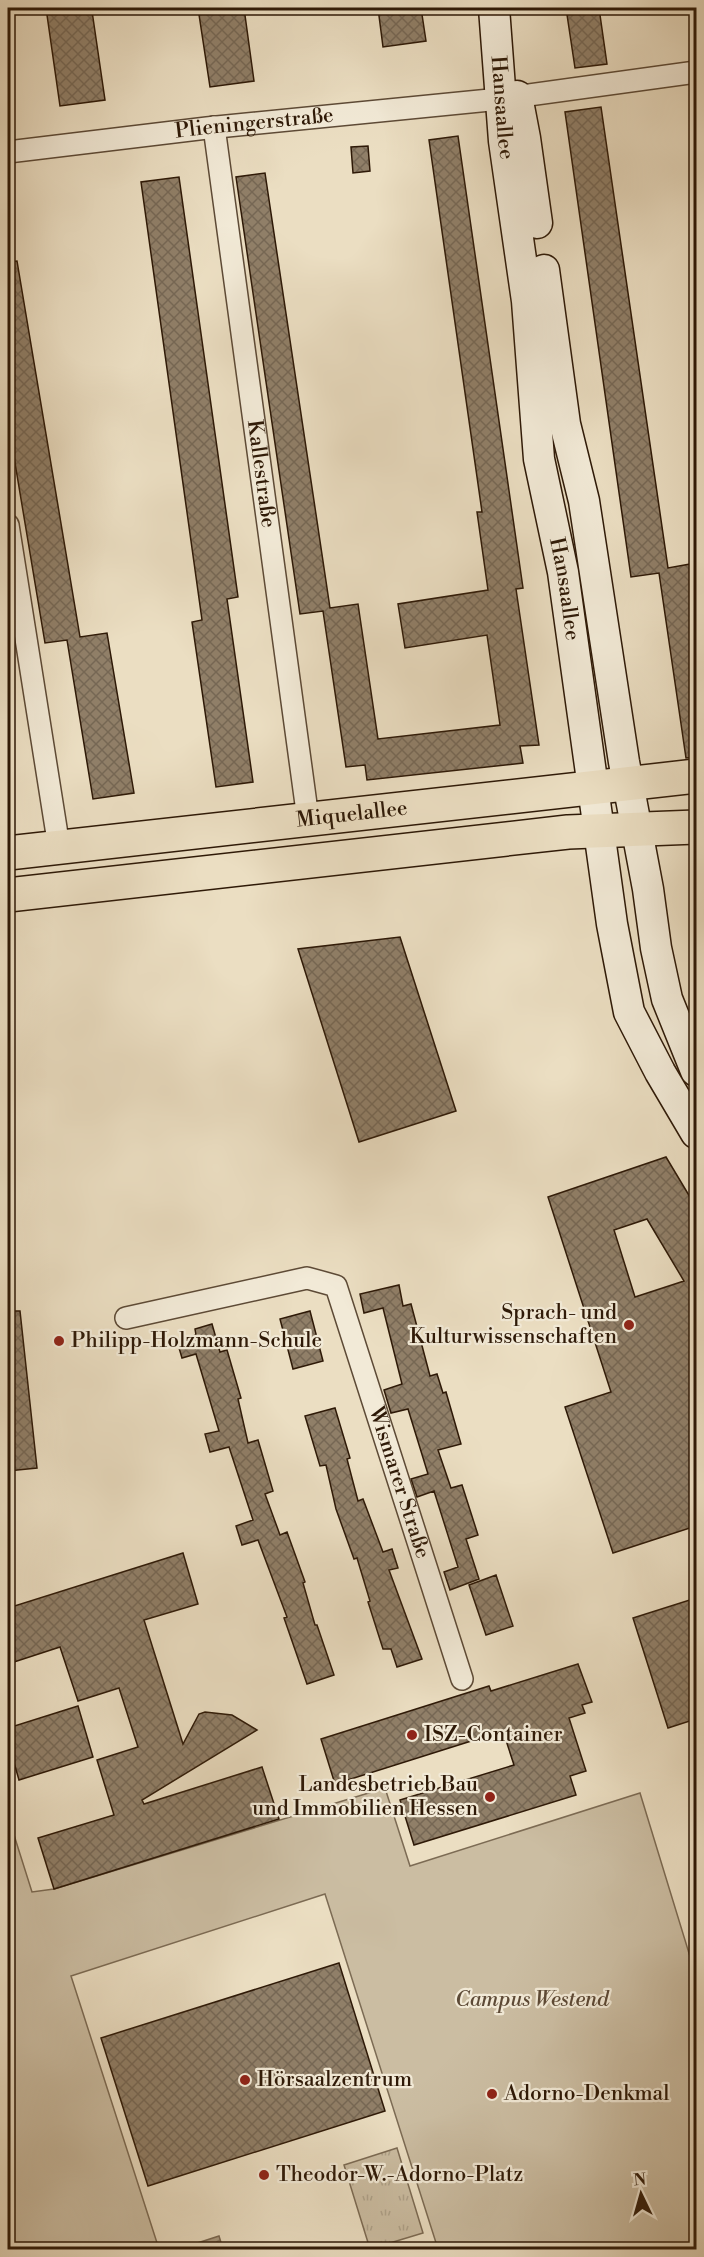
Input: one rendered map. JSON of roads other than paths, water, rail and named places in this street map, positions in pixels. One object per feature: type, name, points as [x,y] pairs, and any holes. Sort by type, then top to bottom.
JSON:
[{"type":"main road","name":"Hansaallee","points":[[495,19],[508,98],[528,301],[539,459],[563,572],[597,830],[612,924],[629,1012],[660,1072],[696,1133]]},
{"type":"main road","name":"Hansaallee","points":[[508,98],[525,138],[565,424],[585,501],[629,783],[667,999],[696,1071]]},
{"type":"main road","name":"Miquelallee","points":[[8,853],[696,776]]},
{"type":"main road","name":"Miquelallee","points":[[8,896],[597,830],[696,827]]},
{"type":"street","name":"Plieningerstraße","points":[[8,152],[214,127],[508,98],[696,72]]},
{"type":"street","name":"Kallestraße","points":[[214,127],[308,819]]},
{"type":"street","points":[[8,525],[59,847]]},
{"type":"street","name":"Wismarer Straße","points":[[126,1318],[307,1278],[336,1286],[462,1679]]},
{"type":"water","points":[[219,2236],[223,2249],[186,2249],[185,2247]]},
{"type":"place","name":"Sprach- und Kulturwissenschaften","points":[[629,1325]]},
{"type":"place","name":"Philipp-Holzmann-Schule","points":[[59,1341]]},
{"type":"place","name":"ISZ-Container","points":[[412,1735]]},
{"type":"place","name":"Landesbetrieb Bau und Immobilien Hessen","points":[[490,1797]]},
{"type":"place","name":"Hörsaalzentrum","points":[[245,2080]]},
{"type":"place","name":"Adorno-Denkmal","points":[[492,2094]]},
{"type":"place","name":"Theodor-W.-Adorno-Platz","points":[[264,2175]]},
{"type":"park label","name":"Campus Westend","points":[[532,2000]]}]
